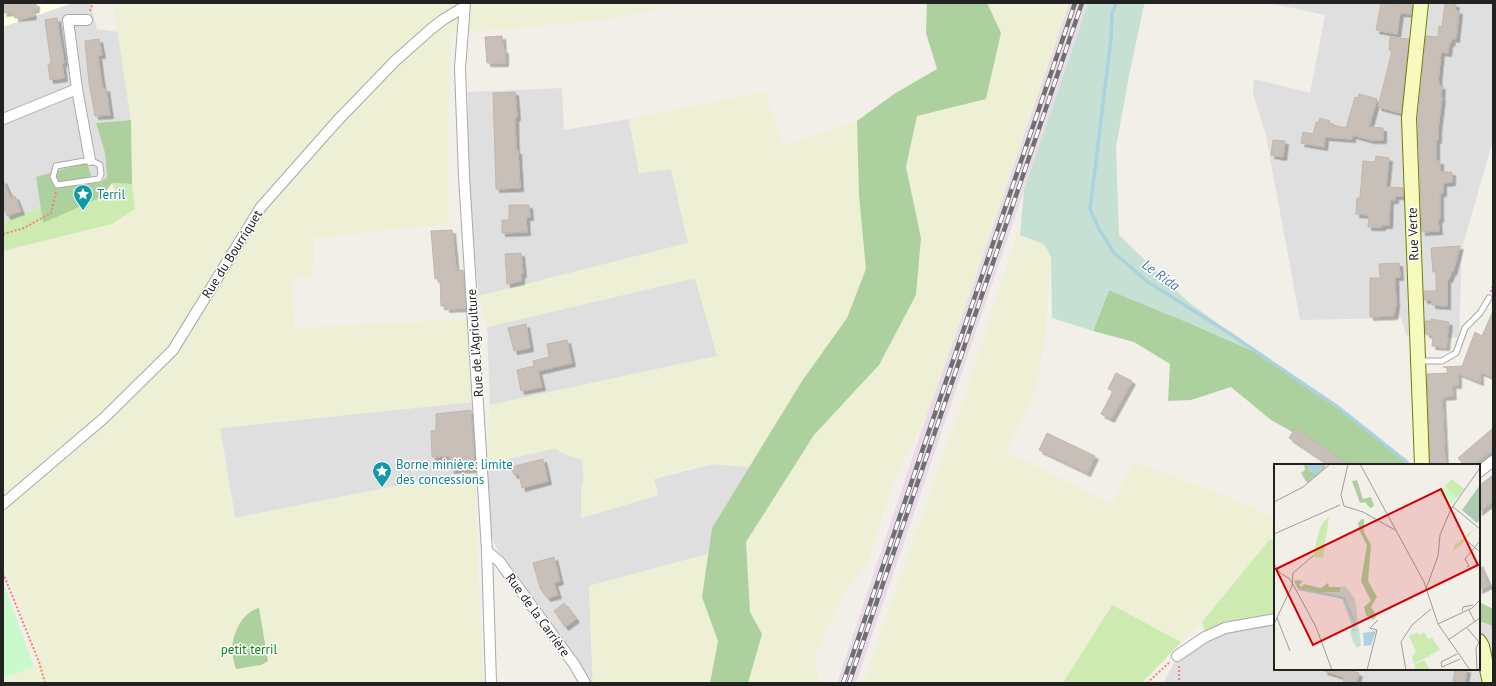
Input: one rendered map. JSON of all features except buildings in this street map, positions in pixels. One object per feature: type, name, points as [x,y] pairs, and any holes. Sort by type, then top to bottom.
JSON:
[{"type":"street","name":"Rue Verte","points":[[1420,3],[1409,118],[1422,464]]},
{"type":"street","name":"Rue du Bourriquet","points":[[3,504],[104,418],[173,350],[261,206],[338,120],[396,61],[431,29],[465,5]]},
{"type":"street","name":"Rue de l'Agriculture","points":[[465,5],[460,68],[464,176],[487,551],[491,683]]},
{"type":"street","points":[[87,20],[68,20],[90,160]]},
{"type":"street","points":[[3,118],[78,89]]},
{"type":"street","points":[[1480,471],[1493,461]]},
{"type":"street","name":"Rue de la Carrière","points":[[487,551],[499,561],[574,664],[585,683]]},
{"type":"street","points":[[1179,655],[1205,637],[1226,628],[1274,619]]},
{"type":"street","points":[[1480,644],[1490,683]]},
{"type":"lane","points":[[90,160],[100,165],[101,174],[99,179],[57,185],[53,177],[56,166],[90,160]]},
{"type":"lane","points":[[1417,361],[1442,361],[1456,353],[1465,328],[1480,313],[1488,298]]},
{"type":"path","points":[[3,234],[24,228],[51,213],[57,185]]},
{"type":"path","points":[[3,573],[39,662],[45,683]]},
{"type":"path","points":[[1147,683],[1179,655]]},
{"type":"path","points":[[1179,655],[1179,683]]},
{"type":"shaded area","points":[[3,3],[90,3],[97,29],[118,32],[131,120],[96,123],[105,153],[107,177],[100,183],[36,177],[41,207],[3,222]]},
{"type":"shaded area","points":[[3,3],[73,3],[3,27]]},
{"type":"shaded area","points":[[1069,3],[1088,3],[856,683],[837,683],[927,414],[964,311]]},
{"type":"shaded area","points":[[1088,3],[1146,3],[1144,5],[1129,76],[1116,147],[1119,235],[1187,301],[1260,354],[1109,290],[1093,331],[1052,318],[1051,257],[1044,244],[1020,235],[1024,190]]},
{"type":"shaded area","points":[[1269,3],[1493,3],[1493,140],[1462,248],[1459,338],[1406,335],[1401,318],[1300,320],[1266,136],[1253,93],[1254,79],[1310,93],[1325,15]]},
{"type":"shaded area","points":[[562,88],[564,130],[629,119],[639,173],[671,168],[688,243],[479,296],[468,199],[468,92]]},
{"type":"shaded area","points":[[695,278],[718,356],[490,405],[487,327]]},
{"type":"shaded area","points":[[472,402],[476,470],[235,518],[220,428]]},
{"type":"shaded area","points":[[555,448],[564,454],[582,460],[584,478],[581,492],[582,518],[658,495],[654,479],[713,464],[750,467],[712,528],[708,554],[589,586],[593,683],[589,683],[511,574],[495,545],[491,532],[486,464]]},
{"type":"shaded area","points":[[1274,621],[1274,670],[1480,670],[1480,621],[1493,626],[1493,683],[1164,683],[1177,656],[1205,637]]},
{"type":"green space","points":[[113,3],[685,3],[605,20],[450,34],[448,145],[449,224],[314,238],[313,277],[292,277],[294,328],[468,319],[472,402],[220,428],[235,518],[476,470],[477,546],[483,683],[3,683],[3,678],[41,663],[3,563],[3,251],[112,224],[135,209],[132,184],[131,120]]},
{"type":"green space","points":[[927,3],[987,3],[1001,33],[986,99],[917,116],[906,167],[921,238],[916,295],[879,365],[814,435],[746,542],[750,612],[762,634],[748,683],[710,683],[718,641],[702,597],[712,528],[802,381],[847,318],[866,269],[859,196],[857,121],[894,94],[937,69],[926,33]]},
{"type":"green space","points":[[987,3],[1066,3],[1066,11],[964,311],[927,414],[892,484],[868,562],[846,590],[814,656],[820,683],[744,683],[762,634],[750,612],[746,542],[814,435],[879,365],[921,238],[906,167],[917,116],[986,99],[1001,33]]},
{"type":"green space","points":[[765,92],[783,146],[857,121],[859,196],[866,269],[847,318],[802,381],[750,467],[713,464],[676,471],[654,479],[658,495],[581,518],[581,492],[584,478],[582,460],[564,454],[555,448],[486,464],[490,405],[717,356],[695,278],[487,327],[479,296],[688,243],[671,169],[639,173],[629,119]]},
{"type":"green space","points":[[131,120],[132,184],[112,183],[103,195],[97,199],[43,223],[36,177],[87,162],[93,183],[100,183],[107,177],[105,153],[96,123]]},
{"type":"green space","points":[[112,183],[132,184],[135,209],[112,224],[3,251],[3,222],[41,207],[44,219],[83,191],[116,192]]},
{"type":"green space","points":[[1017,234],[1044,244],[1051,257],[1045,341],[1036,387],[1029,406],[1007,452],[1112,504],[1133,461],[1228,497],[1274,518],[1274,533],[1202,621],[1181,642],[1112,605],[1063,683],[864,683],[890,604],[964,398]]},
{"type":"green space","points":[[1109,290],[1187,322],[1260,354],[1338,407],[1408,464],[1331,464],[1308,441],[1271,420],[1231,387],[1191,400],[1168,401],[1170,364],[1134,342],[1093,331]]},
{"type":"green space","points":[[1270,539],[1274,541],[1274,613],[1240,620],[1205,631],[1202,622]]},
{"type":"green space","points":[[708,554],[702,597],[718,641],[710,683],[593,683],[589,586]]},
{"type":"green space","points":[[3,582],[34,667],[3,678]]},
{"type":"green space","points":[[1480,602],[1493,609],[1493,626],[1480,621]]},
{"type":"green space","points":[[1112,605],[1181,642],[1142,683],[1063,683]]},
{"type":"green space","name":"petit terril","points":[[259,608],[268,661],[261,665],[236,669],[232,644],[236,631],[243,619],[248,614]]},
{"type":"waterway","name":"Le Rida","points":[[1116,3],[1112,14],[1111,39],[1090,209],[1099,229],[1114,253],[1148,282],[1229,333],[1338,407],[1407,462]]},
{"type":"railway","points":[[843,683],[1075,3]]},
{"type":"railway","points":[[849,683],[1082,3]]},
{"type":"place","name":"Terril","points":[[83,211]]},
{"type":"place","name":"Borne minière: limite des concessions","points":[[382,488]]}]
